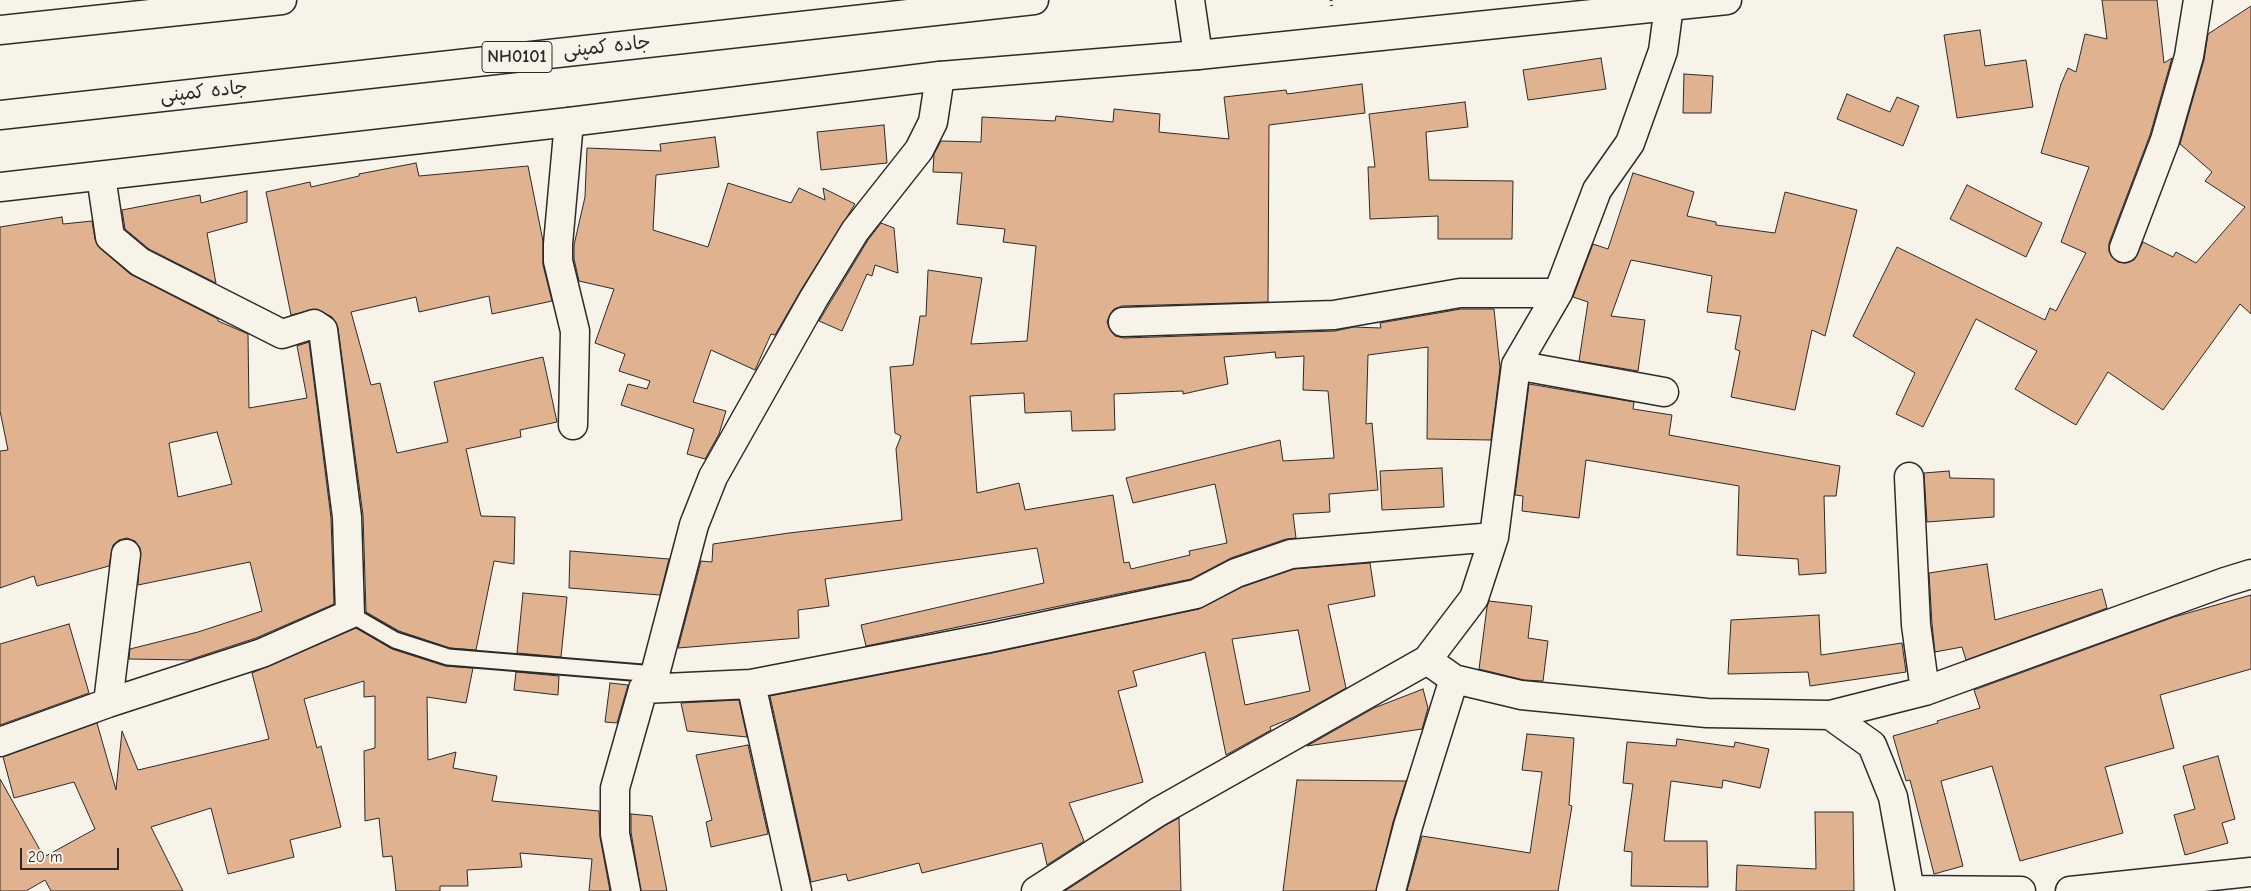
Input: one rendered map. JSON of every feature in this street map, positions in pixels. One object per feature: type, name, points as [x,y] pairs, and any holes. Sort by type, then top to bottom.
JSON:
[{"type":"main road","points":[[0,30],[282,0]]},
{"type":"main road","name":"جاده کمپنی","points":[[0,115],[1034,0]]},
{"type":"main road","points":[[1190,0],[1198,55]]},
{"type":"main road","points":[[0,187],[569,122],[940,76],[1198,55],[1727,0]]},
{"type":"main road","points":[[2124,248],[2165,140],[2189,56],[2198,0]]},
{"type":"main road","points":[[1036,891],[1158,812],[1427,660],[1474,598],[1494,537],[1516,365],[1558,293],[1597,190],[1630,143],[1664,51],[1669,6]]},
{"type":"main road","points":[[626,891],[615,834],[615,788],[649,682],[694,525],[713,478],[814,298],[855,231],[918,150],[933,122],[940,76]]},
{"type":"main road","points":[[569,122],[558,261],[572,312],[575,331],[573,425]]},
{"type":"main road","points":[[0,742],[108,703],[262,653],[350,614],[347,517],[323,330],[314,324],[282,334],[140,262],[110,237],[101,176]]},
{"type":"main road","points":[[1123,322],[1334,315],[1460,292],[1558,293]]},
{"type":"main road","points":[[1516,365],[1664,392]]},
{"type":"main road","points":[[1909,477],[1916,625],[1925,690]]},
{"type":"main road","points":[[649,682],[751,684],[989,638],[1196,594],[1236,573],[1291,554],[1494,537]]},
{"type":"main road","points":[[108,703],[126,554]]},
{"type":"main road","points":[[1427,660],[1454,679],[1521,695],[1707,713],[1830,715],[1925,690],[2251,574]]},
{"type":"main road","points":[[1391,891],[1408,826],[1454,679]]},
{"type":"main road","points":[[751,684],[797,891]]},
{"type":"main road","points":[[1830,715],[1872,746],[1892,797],[1910,891],[2021,891]]},
{"type":"main road","points":[[2070,891],[2251,872]]},
{"type":"lane","points":[[350,614],[395,640],[448,656],[649,682]]},
{"type":"path","points":[[1331,0],[1332,14]]},
{"type":"building","points":[[2102,0],[2157,0],[2164,63],[2172,58],[2150,135],[2109,243],[2109,251],[2112,257],[2118,262],[2126,263],[2134,260],[2143,242],[2173,257],[2176,252],[2196,263],[2245,207],[2205,181],[2212,172],[2180,144],[2204,60],[2208,34],[2251,6],[2251,314],[2240,304],[2163,410],[2108,372],[2076,425],[2015,389],[2037,351],[1976,319],[1923,427],[1896,414],[1915,373],[1853,336],[1897,247],[2045,320],[2050,308],[2056,311],[2086,253],[2061,242],[2089,167],[2041,153],[2061,84],[2068,68],[2076,72],[2085,34],[2107,39]]},
{"type":"building","points":[[1980,30],[1985,66],[2026,60],[2033,107],[1957,118],[1944,35]]},
{"type":"building","points":[[1601,58],[1606,89],[1528,100],[1523,70]]},
{"type":"building","points":[[1684,74],[1713,76],[1711,113],[1683,113]]},
{"type":"building","points":[[1362,84],[1365,113],[1269,125],[1268,302],[1122,306],[1114,309],[1110,314],[1107,322],[1110,330],[1115,336],[1124,338],[1335,331],[1354,327],[1381,328],[1380,323],[1461,309],[1494,309],[1500,368],[1491,440],[1427,439],[1428,347],[1368,355],[1366,424],[1372,423],[1378,490],[1329,494],[1330,512],[1293,514],[1296,538],[1286,539],[1231,558],[1191,579],[866,646],[861,625],[1044,583],[1037,548],[825,579],[829,606],[798,610],[799,638],[678,648],[701,561],[712,562],[713,544],[902,520],[896,449],[901,436],[895,433],[890,367],[913,365],[920,316],[926,316],[928,270],[982,278],[971,344],[1027,341],[1036,246],[1003,242],[1005,229],[957,224],[962,173],[933,172],[934,154],[941,141],[981,142],[982,117],[1055,121],[1056,116],[1113,122],[1114,109],[1160,114],[1159,132],[1229,139],[1224,97],[1286,90],[1287,94]],"holes":[[[1275,352],[1276,358],[1304,356],[1303,390],[1328,391],[1334,458],[1283,461],[1280,440],[1126,478],[1133,503],[1215,484],[1227,543],[1189,551],[1190,555],[1131,569],[1129,562],[1124,563],[1113,495],[1025,510],[1019,483],[977,493],[970,396],[1024,393],[1025,413],[1071,411],[1072,431],[1115,430],[1114,394],[1183,391],[1183,394],[1228,384],[1224,357]]]},
{"type":"building","points":[[1847,94],[1890,112],[1897,97],[1919,106],[1903,146],[1837,119]]},
{"type":"building","points":[[1465,102],[1468,127],[1426,132],[1429,180],[1513,181],[1512,239],[1438,239],[1438,216],[1370,219],[1368,167],[1375,167],[1369,114]]},
{"type":"building","points":[[884,125],[887,163],[821,170],[817,132]]},
{"type":"building","points":[[715,137],[719,167],[656,175],[653,230],[708,247],[728,183],[791,203],[799,188],[825,200],[823,188],[855,204],[775,335],[771,334],[755,370],[711,350],[693,402],[726,411],[719,434],[705,459],[687,454],[694,429],[621,405],[628,384],[647,389],[650,381],[619,371],[625,354],[595,343],[614,289],[579,281],[574,259],[574,245],[585,197],[587,148],[661,151],[660,144]]},
{"type":"building","points":[[416,163],[419,176],[528,166],[543,241],[543,265],[552,301],[492,314],[489,296],[419,312],[416,297],[351,312],[371,385],[380,383],[397,453],[448,442],[434,382],[543,357],[557,422],[520,430],[521,437],[466,449],[481,516],[515,517],[514,564],[494,561],[476,650],[450,648],[399,631],[366,612],[363,515],[338,328],[332,317],[317,309],[291,315],[266,192],[310,182],[311,187],[359,176],[359,174]]},
{"type":"building","points":[[1633,173],[1694,192],[1687,216],[1716,222],[1716,225],[1775,233],[1785,192],[1857,210],[1825,336],[1812,330],[1795,410],[1731,397],[1740,351],[1735,349],[1741,316],[1707,312],[1712,276],[1631,260],[1611,316],[1645,320],[1638,371],[1579,361],[1588,302],[1573,297],[1593,244],[1608,249]]},
{"type":"building","points":[[1967,185],[2042,223],[2026,257],[1950,219]]},
{"type":"building","points":[[247,191],[247,222],[207,233],[216,283],[149,249],[125,229],[122,210],[200,195],[201,203]]},
{"type":"building","points":[[62,217],[63,224],[92,221],[95,239],[100,248],[130,274],[218,319],[218,321],[248,334],[249,408],[307,398],[297,346],[309,342],[331,518],[334,604],[256,638],[189,660],[129,659],[130,649],[198,632],[262,611],[250,562],[138,585],[140,548],[135,541],[127,538],[119,540],[113,545],[109,566],[37,586],[34,576],[0,588],[0,451],[8,450],[0,411],[0,227]],"holes":[[[217,432],[232,484],[178,497],[169,443]]]},
{"type":"building","points":[[881,223],[894,228],[898,273],[875,265],[872,276],[867,274],[842,331],[819,321],[868,240]]},
{"type":"building","points":[[1529,384],[1634,402],[1633,409],[1672,415],[1669,435],[1840,466],[1836,496],[1824,496],[1826,573],[1799,575],[1798,559],[1737,555],[1739,486],[1586,460],[1579,518],[1522,511],[1523,496],[1515,495]]},
{"type":"building","points":[[1442,468],[1444,507],[1382,510],[1380,471]]},
{"type":"building","points":[[1949,471],[1950,478],[1994,479],[1994,517],[1927,522],[1924,473]]},
{"type":"building","points":[[570,551],[669,559],[660,595],[569,588]]},
{"type":"building","points":[[1370,563],[1375,596],[1328,605],[1346,688],[1294,717],[1270,727],[1271,730],[1226,755],[1205,652],[1133,671],[1137,686],[1118,691],[1143,782],[1069,803],[1084,841],[1047,865],[1042,843],[922,873],[919,863],[848,881],[846,874],[811,882],[770,696],[992,653],[1199,609],[1242,587],[1294,569]],"holes":[[[1298,630],[1310,691],[1245,705],[1232,639]]]},
{"type":"building","points":[[1987,564],[1995,620],[2102,589],[2107,608],[1966,660],[1962,647],[1935,652],[1929,573]]},
{"type":"building","points":[[523,593],[567,597],[561,657],[517,653]]},
{"type":"building","points":[[2251,595],[2251,669],[2160,695],[2174,748],[2105,767],[2123,833],[2020,861],[1992,766],[1941,781],[1963,866],[1934,874],[1910,780],[1906,781],[1893,736],[1980,708],[1974,690],[2174,617]]},
{"type":"building","points":[[1489,601],[1532,606],[1528,638],[1548,641],[1543,681],[1524,680],[1479,669]]},
{"type":"building","points":[[1819,615],[1821,655],[1902,643],[1906,672],[1810,686],[1808,672],[1728,674],[1731,620]]},
{"type":"building","points":[[69,624],[89,693],[0,725],[0,644]]},
{"type":"building","points":[[356,628],[392,649],[445,666],[473,668],[466,703],[427,697],[428,760],[456,752],[453,768],[497,776],[492,801],[599,811],[600,837],[610,891],[589,891],[592,859],[520,853],[522,867],[467,870],[468,886],[440,886],[440,891],[396,891],[392,856],[383,857],[379,818],[365,821],[364,751],[375,748],[375,696],[364,697],[364,681],[304,699],[317,748],[321,746],[341,827],[290,840],[294,857],[228,874],[211,808],[151,827],[183,891],[51,891],[45,880],[26,891],[0,891],[0,779],[44,857],[95,829],[74,782],[14,798],[3,757],[97,723],[116,790],[122,731],[138,770],[269,739],[252,673]]},
{"type":"building","points":[[516,672],[559,676],[558,695],[514,690]]},
{"type":"building","points":[[610,683],[628,685],[617,723],[605,722]]},
{"type":"building","points":[[1423,689],[1428,708],[1422,729],[1307,746],[1374,708]]},
{"type":"building","points":[[739,700],[747,737],[687,731],[681,703]]},
{"type":"building","points":[[1527,734],[1574,738],[1569,805],[1572,806],[1558,891],[1407,891],[1422,836],[1530,853],[1542,772],[1522,770]]},
{"type":"building","points":[[1677,739],[1734,747],[1735,742],[1769,749],[1760,788],[1723,780],[1722,788],[1671,781],[1664,841],[1707,841],[1708,887],[1631,886],[1632,852],[1624,851],[1633,784],[1623,783],[1627,742],[1676,746]]},
{"type":"building","points":[[748,745],[768,834],[711,847],[706,822],[712,820],[696,755]]},
{"type":"building","points":[[2218,756],[2235,819],[2222,823],[2228,843],[2185,855],[2174,815],[2195,809],[2183,766]]},
{"type":"building","points":[[1297,780],[1406,781],[1393,822],[1376,891],[1283,891]]},
{"type":"building","points":[[1815,812],[1853,812],[1854,891],[1736,891],[1737,865],[1816,869]]},
{"type":"building","points":[[631,814],[652,816],[667,891],[641,891],[631,832]]},
{"type":"building","points":[[1179,818],[1181,891],[1065,891],[1166,825]]}]
